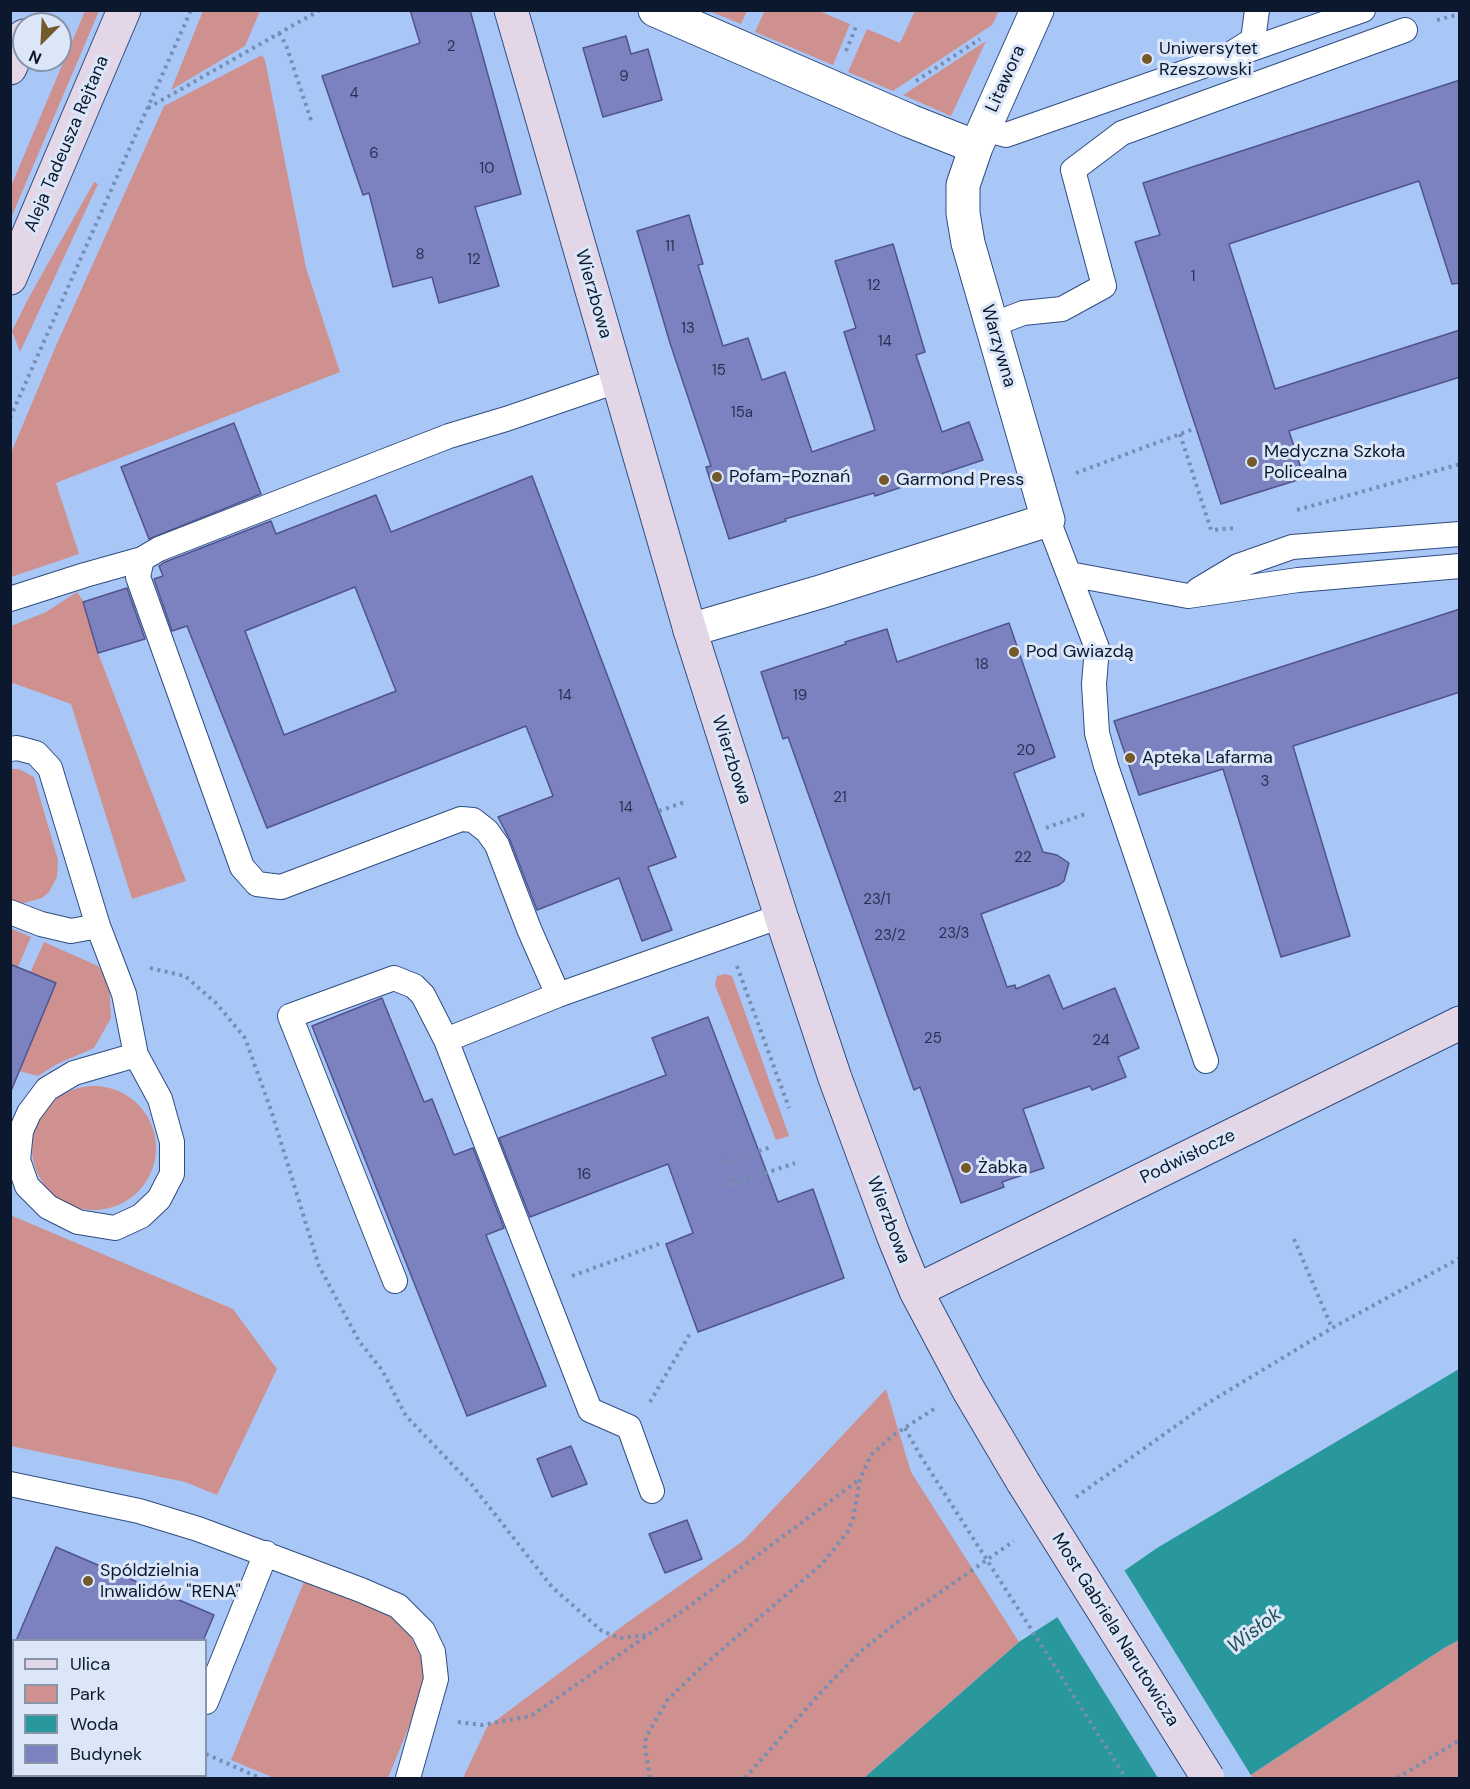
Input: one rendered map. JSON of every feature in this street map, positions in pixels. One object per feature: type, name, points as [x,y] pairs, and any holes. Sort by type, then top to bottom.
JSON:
[{"type":"street","name":"Aleja Tadeusza Rejtana","points":[[10,278],[124,10]]},
{"type":"street","name":"Wierzbowa","points":[[511,10],[690,630],[839,1089],[916,1291],[962,1380],[1023,1482]]},
{"type":"street","points":[[655,10],[910,121],[980,138]]},
{"type":"street","name":"Litawora","points":[[980,138],[1037,10]]},
{"type":"street","name":"Warzywna","points":[[980,138],[963,185],[963,213],[968,243],[1048,520]]},
{"type":"street","points":[[690,630],[820,592],[1048,520]]},
{"type":"street","name":"Podwisłocze","points":[[916,1291],[1460,1023]]},
{"type":"street","name":"Most Gabriela Narutowicza","points":[[1023,1482],[1208,1779]]},
{"type":"lane","points":[[1222,60],[1253,40],[1257,10]]},
{"type":"lane","points":[[980,138],[1006,135],[1363,10]]},
{"type":"lane","points":[[992,326],[1023,313],[1062,309],[1104,286],[1073,170],[1122,133],[1405,30]]},
{"type":"lane","points":[[10,599],[142,559],[159,549],[448,436],[617,381]]},
{"type":"lane","points":[[1048,520],[1097,648],[1094,684],[1097,733],[1106,766],[1206,1061]]},
{"type":"lane","points":[[1188,596],[1238,566],[1292,547],[1460,534]]},
{"type":"lane","points":[[142,559],[138,577],[242,867],[257,884],[281,887],[461,819],[473,820],[487,831],[497,845],[529,929],[558,995]]},
{"type":"lane","points":[[1069,574],[1188,596],[1298,580],[1460,566]]},
{"type":"lane","points":[[10,749],[17,748],[36,753],[50,768],[98,926],[124,994],[136,1055],[160,1099],[172,1142],[172,1174],[159,1199],[141,1216],[115,1228],[78,1222],[48,1207],[27,1186],[18,1160],[21,1131],[29,1113],[47,1089],[74,1074],[136,1055]]},
{"type":"lane","points":[[10,912],[41,924],[71,931],[98,926]]},
{"type":"lane","points":[[446,1040],[558,995],[781,916]]},
{"type":"lane","points":[[395,1281],[290,1016],[394,978],[414,986],[423,995],[446,1040],[590,1410],[629,1427],[652,1491]]},
{"type":"lane","points":[[10,1484],[139,1511],[198,1528],[398,1606],[423,1631],[433,1652],[436,1679],[408,1779]]},
{"type":"lane","points":[[207,1700],[266,1553]]},
{"type":"path","points":[[10,418],[191,10]]},
{"type":"path","points":[[147,109],[320,10]]},
{"type":"path","points":[[279,33],[286,45],[312,123]]},
{"type":"path","points":[[910,85],[986,35]]},
{"type":"path","points":[[1038,487],[1196,428]]},
{"type":"path","points":[[1180,434],[1211,530],[1240,526]]},
{"type":"path","points":[[1287,513],[1460,464]]},
{"type":"path","points":[[659,811],[685,802]]},
{"type":"path","points":[[725,935],[789,1108]]},
{"type":"path","points":[[771,1147],[725,1162],[732,1185],[795,1163]]},
{"type":"path","points":[[1294,1239],[1332,1328]]},
{"type":"path","points":[[543,1287],[659,1244]]},
{"type":"path","points":[[1141,1451],[1208,1403],[1332,1328],[1460,1258]]},
{"type":"path","points":[[590,1410],[650,1402],[691,1332]]},
{"type":"path","points":[[650,1779],[645,1748],[646,1737],[668,1699],[704,1665],[822,1564],[836,1549],[853,1519],[860,1479],[871,1455],[892,1436],[941,1404]]},
{"type":"path","points":[[905,1428],[1126,1779]]},
{"type":"path","points":[[426,1717],[482,1725],[531,1716],[691,1605],[860,1479]]},
{"type":"path","points":[[745,1779],[823,1690],[861,1651],[928,1601]]},
{"type":"path","points":[[1398,1778],[1460,1740]]},
{"type":"path","points":[[207,1755],[260,1779]]},
{"type":"green space","points":[[765,10],[819,11],[850,24],[833,65],[755,32]]},
{"type":"green space","points":[[85,11],[99,11],[11,218],[11,186],[59,72],[72,72],[72,42]]},
{"type":"green space","points":[[203,11],[260,11],[245,46],[171,90]]},
{"type":"green space","points":[[709,11],[747,11],[741,24]]},
{"type":"green space","points":[[915,11],[999,11],[992,25],[893,91],[848,72],[867,29],[900,43]]},
{"type":"green space","points":[[986,41],[951,116],[903,95]]},
{"type":"green space","points":[[262,55],[265,60],[306,268],[340,372],[56,483],[79,554],[11,577],[11,453],[55,348],[164,106]]},
{"type":"green space","points":[[94,182],[98,184],[20,352],[12,331]]},
{"type":"green space","points":[[77,592],[83,601],[98,653],[186,881],[132,899],[71,704],[13,683],[11,686],[11,626],[46,612]]},
{"type":"green space","points":[[10,769],[19,769],[34,777],[58,860],[57,877],[49,892],[42,898],[24,903],[11,901]]},
{"type":"green space","points":[[10,928],[31,937],[18,967],[11,964]]},
{"type":"green space","points":[[44,942],[98,966],[109,982],[111,1018],[94,1048],[57,1064],[38,1076],[19,1071],[56,984],[30,973]]},
{"type":"green space","points":[[725,974],[732,976],[789,1136],[776,1140],[715,985],[717,976]]},
{"type":"green space","points":[[94,1086],[118,1091],[138,1104],[151,1124],[156,1148],[151,1172],[138,1192],[118,1205],[94,1210],[70,1205],[50,1192],[37,1172],[32,1148],[37,1124],[50,1104],[70,1091]]},
{"type":"green space","points":[[10,1215],[233,1309],[277,1369],[217,1495],[185,1482],[11,1446]]},
{"type":"green space","points":[[886,1389],[911,1472],[1019,1642],[864,1778],[463,1778],[487,1727],[628,1622],[743,1541]]},
{"type":"green space","points":[[306,1577],[367,1601],[403,1624],[423,1658],[425,1687],[388,1778],[274,1778],[231,1760]]},
{"type":"green space","points":[[1459,1640],[1459,1778],[1246,1778],[1444,1648]]},
{"type":"water","name":"Wisłok","points":[[1459,1369],[1459,1640],[1246,1778],[864,1778],[1019,1642],[1157,1548]]},
{"type":"pier","points":[[1123,1568],[1251,1778],[1158,1778],[1056,1615]]},
{"type":"building","points":[[410,10],[470,10],[521,194],[475,207],[499,286],[439,303],[432,277],[393,287],[369,193],[363,195],[322,76],[420,43]]},
{"type":"building","points":[[626,36],[631,54],[648,49],[662,100],[603,117],[583,48]]},
{"type":"building","points":[[1460,80],[1460,283],[1452,284],[1419,181],[1229,244],[1275,389],[1460,330],[1460,377],[1289,431],[1304,478],[1221,504],[1135,242],[1160,235],[1143,183]]},
{"type":"building","points":[[689,215],[703,264],[698,265],[723,346],[748,338],[762,380],[785,372],[812,452],[875,430],[844,332],[856,328],[835,261],[893,244],[925,352],[916,355],[942,432],[969,422],[983,460],[875,496],[874,493],[785,519],[786,521],[729,539],[706,467],[711,466],[670,343],[637,231]]},
{"type":"building","points":[[234,423],[261,494],[149,539],[121,467]]},
{"type":"building","points":[[532,476],[676,857],[648,867],[672,930],[642,941],[619,878],[537,910],[510,840],[498,817],[553,796],[526,726],[267,828],[187,626],[172,631],[154,579],[163,576],[159,566],[271,521],[276,534],[376,495],[391,532]],"holes":[[[355,587],[396,691],[284,735],[245,631]]]},
{"type":"building","points":[[127,588],[145,639],[98,653],[83,602]]},
{"type":"building","points":[[1460,609],[1460,692],[1293,746],[1350,936],[1281,957],[1223,769],[1139,795],[1114,721]]},
{"type":"building","points":[[1009,623],[1055,757],[1014,773],[1043,852],[1057,855],[1069,863],[1064,881],[1059,885],[981,914],[1007,987],[1015,985],[1016,989],[1049,975],[1063,1009],[1115,988],[1139,1048],[1118,1057],[1126,1077],[1092,1090],[1090,1086],[1023,1109],[1044,1168],[1002,1182],[1004,1187],[961,1203],[920,1087],[914,1090],[788,737],[783,739],[761,672],[887,629],[897,662]]},
{"type":"building","points":[[10,964],[56,983],[11,1091],[10,1091]]},
{"type":"building","points":[[382,998],[424,1102],[432,1099],[454,1155],[473,1148],[504,1228],[486,1235],[546,1386],[467,1416],[312,1026]]},
{"type":"building","points":[[708,1017],[778,1202],[813,1189],[844,1278],[698,1332],[666,1244],[693,1233],[668,1164],[530,1217],[499,1138],[666,1075],[652,1038]]},
{"type":"building","points":[[571,1446],[587,1484],[552,1497],[537,1459]]},
{"type":"building","points":[[687,1520],[702,1559],[665,1573],[649,1534]]},
{"type":"building","name":"Spóldzielnia Inwalidów \"RENA\"","points":[[56,1547],[214,1615],[204,1639],[17,1639]]},
{"type":"place","name":"Uniwersytet Rzeszowski","points":[[1147,59]]},
{"type":"place","name":"Medyczna Szkoła Policealna","points":[[1252,462]]},
{"type":"place","name":"Pofam-Poznań","points":[[717,477]]},
{"type":"place","name":"Garmond Press","points":[[884,480]]},
{"type":"place","name":"Pod Gwiazdą","points":[[1014,652]]},
{"type":"place","name":"Apteka Lafarma","points":[[1130,758]]},
{"type":"place","name":"Żabka","points":[[966,1168]]},
{"type":"place","name":"Spóldzielnia Inwalidów \"RENA\"","points":[[88,1581]]}]
